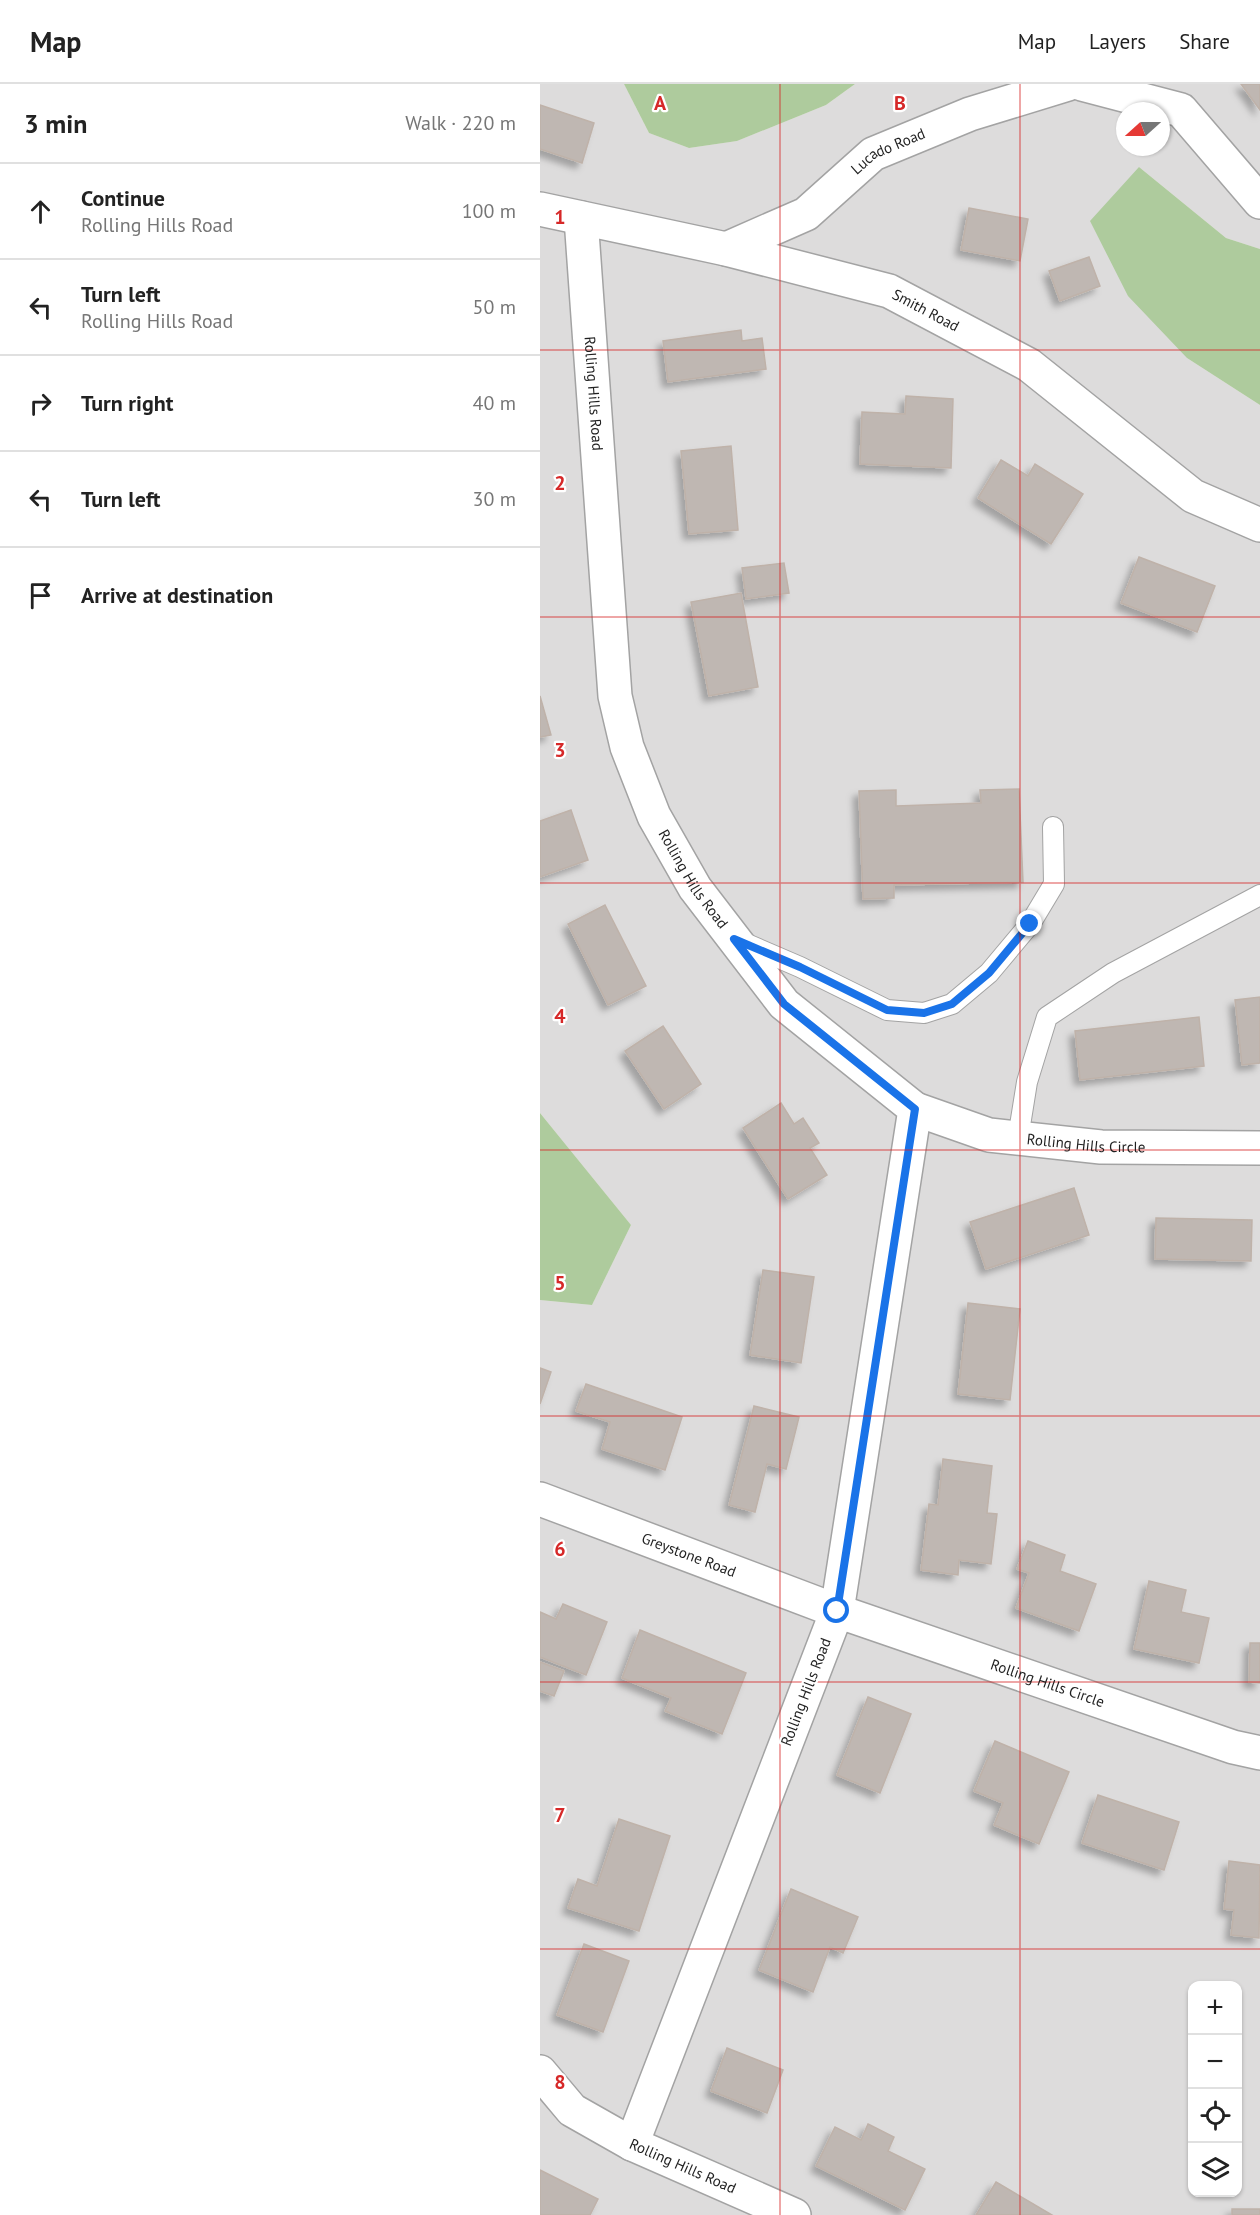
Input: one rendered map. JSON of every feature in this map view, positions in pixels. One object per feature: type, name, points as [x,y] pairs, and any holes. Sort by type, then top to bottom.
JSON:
[{"type":"street","name":"Lucado Road","points":[[726,249],[806,214],[873,154],[970,114],[1068,84]]},
{"type":"street","points":[[1082,84],[1181,110],[1260,202]]},
{"type":"street","name":"Smith Road","points":[[542,211],[726,249],[889,291],[1029,364],[1193,496],[1260,525]]},
{"type":"street","name":"Rolling Hills Road","points":[[581,218],[615,696],[627,747],[654,816],[695,888],[784,1004],[915,1109],[837,1611],[632,2144],[794,2215]]},
{"type":"street","name":"Rolling Hills Circle","points":[[915,1109],[989,1135],[1101,1147],[1260,1148]]},
{"type":"street","name":"Greystone Road","points":[[540,1499],[837,1611]]},
{"type":"street","name":"Rolling Hills Circle","points":[[837,1611],[1233,1747],[1260,1753]]},
{"type":"street","points":[[540,2072],[572,2110],[632,2144]]},
{"type":"lane","points":[[734,939],[800,967],[887,1010],[924,1013],[952,1004],[989,973],[1030,924],[1054,884],[1053,827]]},
{"type":"lane","points":[[1018,1138],[1027,1082],[1047,1017],[1113,973],[1260,895]]},
{"type":"shaded area","points":[[540,84],[624,84],[649,133],[689,148],[737,141],[826,105],[855,84],[1260,84],[1260,249],[1226,238],[1139,167],[1187,358],[1260,405],[1260,2215],[540,2215],[540,1300],[592,1305],[631,1225],[540,1113]]},
{"type":"green space","points":[[624,84],[855,84],[826,105],[737,141],[689,148],[649,133]]},
{"type":"green space","points":[[1139,167],[1226,238],[1260,249],[1260,405],[1187,358],[1128,296],[1090,221]]},
{"type":"green space","points":[[540,1113],[631,1225],[592,1305],[540,1300]]},
{"type":"building","points":[[1241,84],[1260,84],[1260,110]]},
{"type":"building","points":[[540,105],[594,123],[582,163],[540,149]]},
{"type":"building","points":[[969,208],[1028,219],[1020,261],[961,250]]},
{"type":"building","points":[[1089,257],[1100,286],[1060,301],[1049,271]]},
{"type":"building","points":[[741,330],[742,341],[762,338],[766,369],[668,382],[663,341]]},
{"type":"building","points":[[906,396],[953,399],[951,468],[860,464],[862,412],[905,414]]},
{"type":"building","points":[[731,446],[738,530],[689,534],[681,451]]},
{"type":"building","points":[[1001,460],[1028,476],[1035,464],[1083,494],[1051,544],[978,498]]},
{"type":"building","points":[[1139,557],[1215,586],[1197,632],[1121,603]]},
{"type":"building","points":[[784,563],[789,593],[746,599],[742,568]]},
{"type":"building","points":[[741,593],[758,687],[709,696],[691,602]]},
{"type":"building","points":[[540,696],[551,735],[540,737]]},
{"type":"building","points":[[1019,789],[1023,882],[894,885],[894,898],[863,899],[859,791],[896,790],[896,806],[981,803],[980,790]]},
{"type":"building","points":[[571,810],[588,860],[540,877],[540,821]]},
{"type":"building","points":[[605,905],[646,986],[608,1005],[568,924]]},
{"type":"building","points":[[1260,997],[1260,1063],[1242,1065],[1235,1000]]},
{"type":"building","points":[[1199,1017],[1204,1066],[1080,1080],[1075,1031]]},
{"type":"building","points":[[663,1026],[701,1084],[664,1109],[625,1051]]},
{"type":"building","points":[[781,1103],[794,1124],[803,1118],[819,1143],[810,1148],[827,1175],[788,1199],[743,1128]]},
{"type":"building","points":[[1074,1188],[1089,1235],[986,1269],[970,1222]]},
{"type":"building","points":[[1156,1218],[1252,1220],[1251,1261],[1155,1259]]},
{"type":"building","points":[[763,1270],[814,1277],[801,1363],[750,1355]]},
{"type":"building","points":[[968,1303],[1020,1309],[1010,1400],[958,1394]]},
{"type":"building","points":[[540,1368],[551,1372],[540,1404]]},
{"type":"building","points":[[586,1384],[682,1417],[665,1470],[602,1449],[610,1422],[576,1411]]},
{"type":"building","points":[[754,1406],[799,1417],[786,1469],[767,1464],[755,1512],[729,1505]]},
{"type":"building","points":[[943,1459],[992,1466],[987,1513],[997,1514],[991,1564],[959,1560],[958,1575],[921,1570],[929,1504],[938,1505]]},
{"type":"building","points":[[1028,1541],[1065,1555],[1060,1571],[1096,1584],[1079,1631],[1016,1608],[1029,1573],[1017,1569]]},
{"type":"building","points":[[1149,1581],[1186,1590],[1181,1612],[1209,1618],[1199,1663],[1134,1649]]},
{"type":"building","points":[[563,1604],[607,1622],[586,1675],[540,1657],[540,1612],[556,1619]]},
{"type":"building","points":[[640,1630],[746,1673],[722,1734],[665,1711],[671,1698],[622,1678]]},
{"type":"building","points":[[1250,1643],[1260,1643],[1260,1683],[1249,1682]]},
{"type":"building","points":[[540,1662],[564,1671],[554,1696],[540,1691]]},
{"type":"building","points":[[868,1697],[911,1714],[880,1793],[837,1775]]},
{"type":"building","points":[[995,1741],[1069,1772],[1039,1844],[994,1825],[1003,1803],[974,1791]]},
{"type":"building","points":[[1098,1795],[1179,1822],[1164,1870],[1082,1843]]},
{"type":"building","points":[[619,1819],[670,1836],[639,1931],[568,1908],[578,1879],[597,1886]]},
{"type":"building","points":[[1229,1861],[1260,1865],[1259,1938],[1231,1935],[1234,1910],[1224,1909]]},
{"type":"building","points":[[791,1889],[858,1917],[843,1953],[830,1947],[813,1992],[759,1970]]},
{"type":"building","points":[[584,1944],[629,1961],[603,2032],[557,2015]]},
{"type":"building","points":[[727,2048],[783,2070],[767,2113],[711,2091]]},
{"type":"building","points":[[868,2124],[894,2137],[888,2151],[925,2169],[905,2210],[816,2166],[835,2127],[861,2140]]},
{"type":"building","points":[[540,2170],[598,2199],[590,2215],[540,2215]]},
{"type":"building","points":[[996,2182],[1052,2215],[976,2215]]},
{"type":"building","points":[[1232,2209],[1260,2209],[1260,2215],[1232,2215]]},
{"type":"route","points":[[837,1611],[915,1109],[784,1004],[734,939],[800,967],[887,1010],[924,1013],[952,1004],[989,973],[1030,924]]}]
